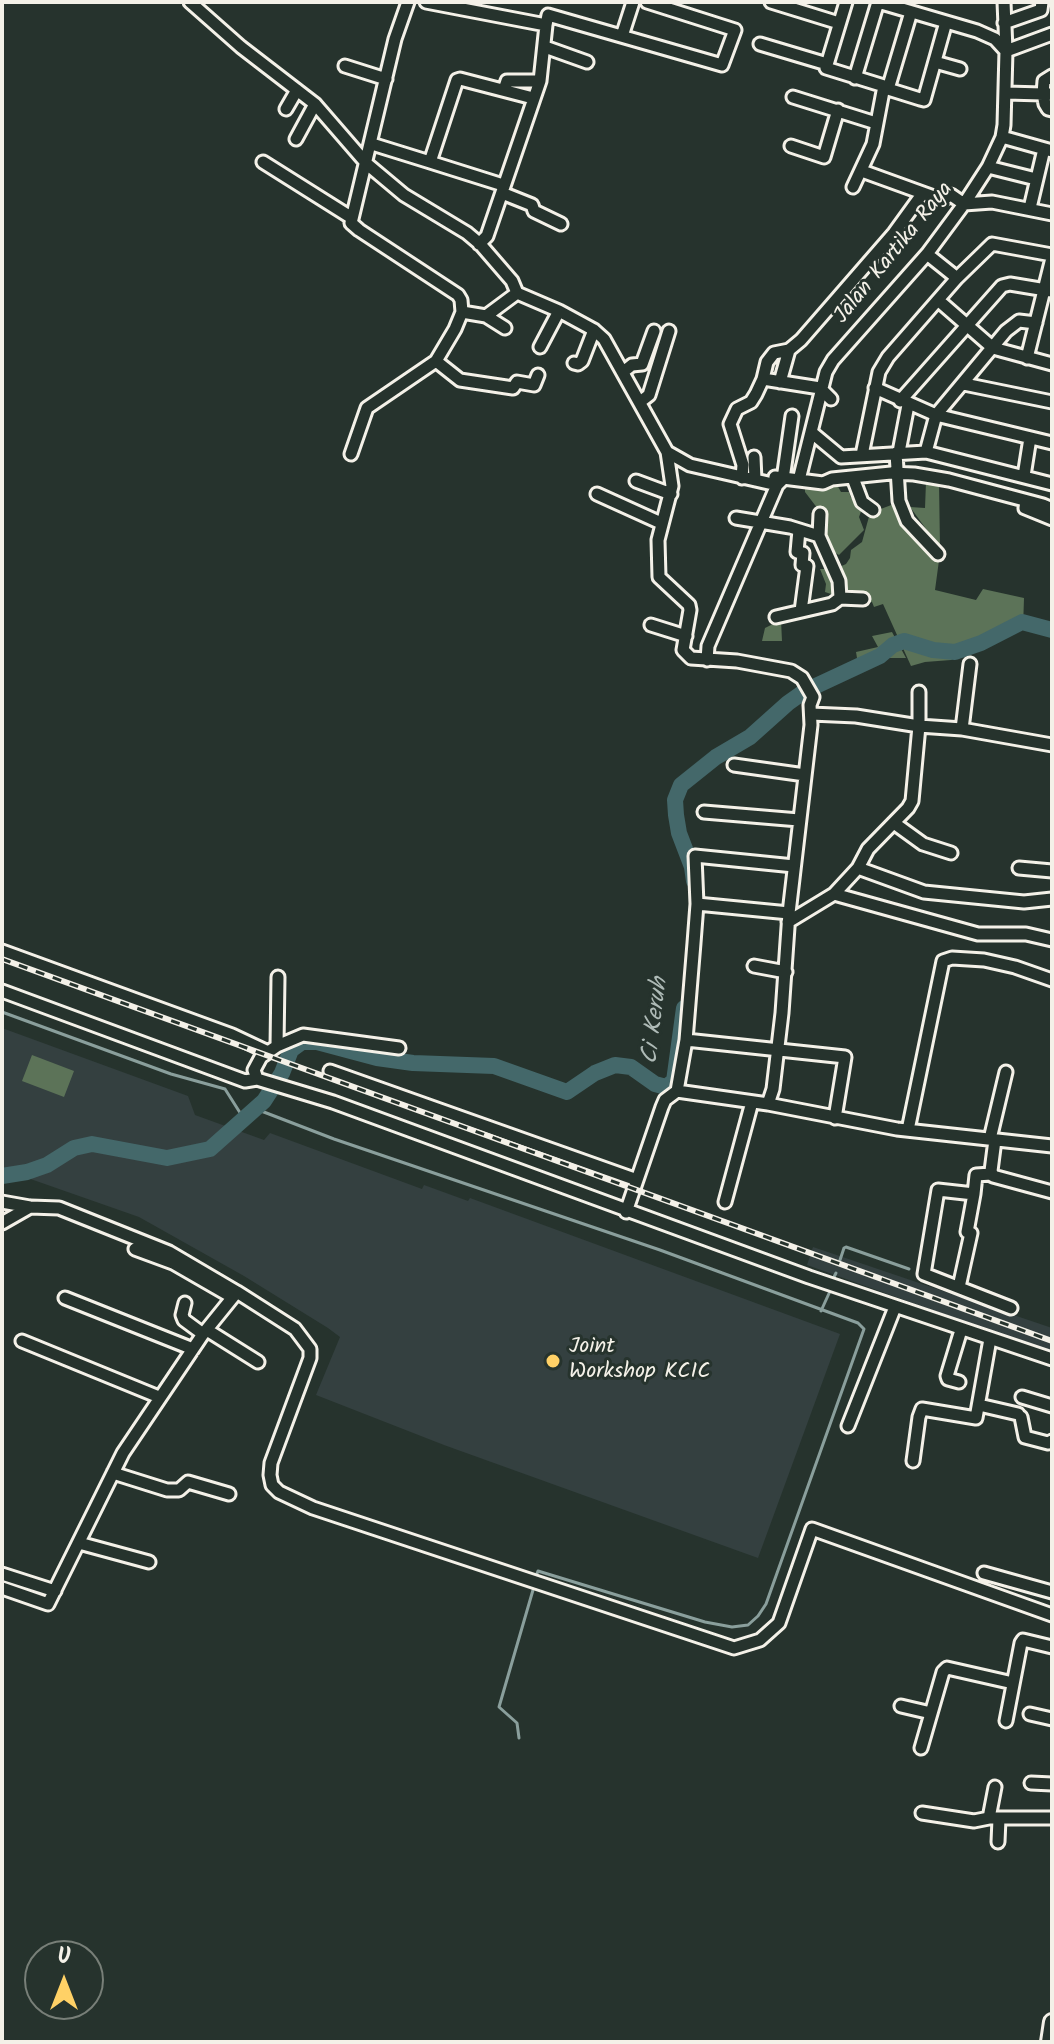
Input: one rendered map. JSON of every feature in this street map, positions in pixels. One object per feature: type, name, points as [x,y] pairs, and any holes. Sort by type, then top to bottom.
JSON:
[{"type":"main road","points":[[1049,2042],[1052,2022]]},
{"type":"street","points":[[190,2],[241,47],[315,104],[404,195],[482,242],[512,281],[517,293],[594,330],[610,347],[627,369],[667,452],[671,494],[658,540],[659,577],[689,605],[683,650],[691,658],[737,661],[791,671],[802,678],[813,697],[788,917],[786,972],[773,1089],[768,1104]]},
{"type":"street","points":[[351,454],[367,408],[436,361],[462,312],[459,296],[351,223],[395,39],[408,2]]},
{"type":"street","points":[[426,2],[547,20],[622,36],[722,65],[735,30],[647,2]]},
{"type":"street","points":[[482,242],[540,81],[549,2]]},
{"type":"street","points":[[622,36],[633,2]]},
{"type":"street","points":[[771,2],[839,23]]},
{"type":"street","points":[[846,2],[826,68],[884,86],[873,144],[853,187]]},
{"type":"street","points":[[855,78],[878,2],[995,39],[1006,51],[1052,34]]},
{"type":"street","name":"Jalan Kartika Raya","points":[[799,480],[822,378],[833,360],[927,254],[988,167],[1002,137],[1006,93],[1004,2]]},
{"type":"street","points":[[1004,23],[1041,10],[1042,2]]},
{"type":"street","points":[[911,12],[888,89],[924,100],[946,22]]},
{"type":"street","points":[[760,44],[827,64]]},
{"type":"street","points":[[545,47],[587,62]]},
{"type":"street","points":[[935,62],[960,69]]},
{"type":"street","points":[[345,66],[386,79]]},
{"type":"street","points":[[1052,76],[1044,81],[1047,94],[1045,104],[1052,110]]},
{"type":"street","points":[[430,162],[457,80],[533,98]]},
{"type":"street","points":[[504,90],[507,81],[540,81]]},
{"type":"street","points":[[286,109],[297,90]]},
{"type":"street","points":[[1006,93],[1047,94]]},
{"type":"street","points":[[793,97],[876,123]]},
{"type":"street","points":[[296,139],[315,104]]},
{"type":"street","points":[[791,146],[824,157],[838,110]]},
{"type":"street","points":[[1002,137],[1048,150],[1036,179],[1030,208]]},
{"type":"street","points":[[368,157],[430,162],[502,189],[532,205],[534,211],[561,224]]},
{"type":"street","points":[[263,162],[352,218]]},
{"type":"street","points":[[988,167],[1036,179]]},
{"type":"street","points":[[862,171],[942,200],[951,195],[964,204],[992,202],[1052,214]]},
{"type":"street","points":[[749,477],[730,424],[737,409],[751,402],[769,358],[774,353],[789,350],[801,340],[894,233],[923,193]]},
{"type":"street","points":[[862,455],[879,372],[888,357],[957,278],[992,244],[1052,256],[1048,291],[1027,358]]},
{"type":"street","points":[[927,254],[957,278]]},
{"type":"street","points":[[938,554],[907,521],[899,501],[897,452],[904,403],[966,325],[1006,284],[1048,291]]},
{"type":"street","points":[[486,316],[517,293]]},
{"type":"street","points":[[938,300],[993,348],[1052,364]]},
{"type":"street","points":[[540,347],[559,311]]},
{"type":"street","points":[[462,312],[486,316],[505,328]]},
{"type":"street","points":[[926,452],[936,415],[993,348],[1014,324],[1024,321],[1036,323]]},
{"type":"street","points":[[574,363],[582,361],[594,330]]},
{"type":"street","points":[[627,369],[642,364],[654,331]]},
{"type":"street","points":[[643,400],[669,331]]},
{"type":"street","points":[[780,382],[789,350]]},
{"type":"street","points":[[436,361],[460,380],[513,388],[517,382],[534,385],[538,375]]},
{"type":"street","points":[[763,379],[820,388],[831,399]]},
{"type":"street","points":[[964,384],[1052,402]]},
{"type":"street","points":[[875,388],[936,415],[1052,443]]},
{"type":"street","points":[[707,660],[708,646],[779,481],[792,416]]},
{"type":"street","points":[[667,452],[690,465],[749,477],[823,483],[832,479],[854,482],[897,477],[949,480],[1026,504],[1048,507],[1050,483],[926,452],[839,457],[811,432]]},
{"type":"street","points":[[1024,476],[1030,438]]},
{"type":"street","points":[[749,477],[754,457]]},
{"type":"street","points":[[636,481],[671,494]]},
{"type":"street","points":[[854,482],[865,507],[873,510]]},
{"type":"street","points":[[597,494],[661,523]]},
{"type":"street","points":[[1026,504],[1052,519]]},
{"type":"street","points":[[820,514],[823,544],[839,581],[840,598]]},
{"type":"street","points":[[736,518],[799,530],[823,544]]},
{"type":"street","points":[[799,530],[797,552],[803,553],[802,565],[807,566],[801,611]]},
{"type":"street","points":[[776,617],[832,604],[840,598],[863,599]]},
{"type":"street","points":[[651,625],[686,636]]},
{"type":"street","points":[[962,729],[970,664]]},
{"type":"street","points":[[697,904],[788,917],[834,894],[858,868],[868,849],[912,801],[919,692]]},
{"type":"street","points":[[811,714],[856,716],[962,729],[1052,745]]},
{"type":"street","points":[[734,765],[805,775]]},
{"type":"street","points":[[704,812],[799,820]]},
{"type":"street","points":[[894,823],[923,844],[951,853]]},
{"type":"street","points":[[626,1212],[662,1107],[665,1100],[677,1091],[686,1040],[697,904],[695,856],[794,866]]},
{"type":"street","points":[[858,868],[924,892],[1012,901],[1052,899]]},
{"type":"street","points":[[1019,868],[1052,871]]},
{"type":"street","points":[[834,894],[978,934],[1026,934],[1052,940]]},
{"type":"street","points":[[2,951],[272,1049]]},
{"type":"street","points":[[908,1130],[943,961],[952,958],[1002,963],[1052,980]]},
{"type":"street","points":[[754,966],[786,972]]},
{"type":"street","points":[[272,1049],[278,977]]},
{"type":"street","points":[[2,991],[245,1081],[257,1079],[333,1102],[626,1212],[1052,1359]]},
{"type":"street","points":[[257,1079],[254,1070],[261,1057],[303,1035],[322,1035],[399,1048]]},
{"type":"street","points":[[686,1040],[845,1057],[835,1118]]},
{"type":"street","points":[[330,1071],[637,1180]]},
{"type":"street","points":[[991,1174],[993,1140],[1006,1072]]},
{"type":"street","points":[[677,1091],[908,1130],[1052,1146]]},
{"type":"street","points":[[725,1202],[752,1102]]},
{"type":"street","points":[[959,1287],[971,1233],[967,1232],[976,1175],[991,1174],[1052,1192]]},
{"type":"street","points":[[974,1194],[938,1190],[924,1274],[1011,1308]]},
{"type":"street","points":[[2,1202],[59,1208],[135,1237],[169,1252],[234,1295]]},
{"type":"street","points":[[2,1223],[30,1207]]},
{"type":"street","points":[[135,1249],[173,1263],[295,1329],[310,1349],[310,1358],[271,1463],[270,1475],[272,1485],[279,1492],[313,1508],[734,1648],[760,1640],[779,1623],[812,1529],[1052,1615]]},
{"type":"street","points":[[2,1588],[48,1604],[113,1473],[159,1397],[234,1295]]},
{"type":"street","points":[[65,1298],[193,1349]]},
{"type":"street","points":[[185,1303],[184,1320],[258,1362]]},
{"type":"street","points":[[848,1426],[895,1307]]},
{"type":"street","points":[[959,1382],[947,1376],[961,1330]]},
{"type":"street","points":[[913,1461],[921,1410],[974,1419],[978,1414],[990,1339]]},
{"type":"street","points":[[22,1341],[159,1397]]},
{"type":"street","points":[[1022,1397],[1052,1406]]},
{"type":"street","points":[[979,1405],[1019,1416],[1024,1436],[1048,1443],[1052,1441]]},
{"type":"street","points":[[113,1473],[167,1490],[179,1490],[188,1482],[229,1494]]},
{"type":"street","points":[[79,1543],[149,1562]]},
{"type":"street","points":[[984,1573],[1052,1592]]},
{"type":"street","points":[[2,1574],[55,1591]]},
{"type":"street","points":[[1006,1721],[1023,1640],[1052,1647]]},
{"type":"street","points":[[921,1748],[943,1672],[947,1668],[1013,1683]]},
{"type":"street","points":[[901,1706],[931,1713]]},
{"type":"street","points":[[1030,1714],[1052,1719]]},
{"type":"street","points":[[1031,1783],[1052,1784]]},
{"type":"street","points":[[995,1787],[994,1818],[998,1842]]},
{"type":"street","points":[[922,1813],[974,1821],[1052,1818]]},
{"type":"shaded area","points":[[2,1028],[188,1096],[195,1115],[264,1140],[270,1133],[422,1189],[424,1185],[468,1201],[470,1198],[840,1334],[758,1558],[444,1445],[316,1395],[340,1337],[328,1328],[139,1217],[2,1169]]},
{"type":"shaded area","points":[[813,1247],[1052,1328],[1052,1353],[807,1265]]},
{"type":"green space","points":[[926,482],[939,482],[940,548],[910,507],[925,508]]},
{"type":"green space","points":[[837,485],[841,492],[849,492],[851,498],[860,500],[863,506],[859,517],[864,530],[839,555],[832,551],[823,532],[821,513],[805,492],[805,487]]},
{"type":"green space","points":[[902,501],[940,553],[935,590],[976,600],[983,589],[1024,598],[1023,629],[972,646],[951,660],[911,666],[883,604],[874,607],[872,602],[839,601],[837,596],[825,592],[826,584],[820,569],[835,569],[846,564],[851,550],[862,542],[870,513]]},
{"type":"green space","points":[[781,620],[782,641],[762,641],[765,628]]},
{"type":"green space","points":[[892,632],[906,658],[857,658],[856,652],[878,647],[872,636]]},
{"type":"green space","points":[[32,1055],[74,1071],[64,1097],[22,1081]]},
{"type":"waterway","name":"Ci Keruh","points":[[694,881],[676,815],[675,800],[681,785],[716,757],[750,737],[805,691],[880,656],[893,645],[904,641],[933,650],[955,652],[981,643],[1022,622],[1052,630]]},
{"type":"waterway","name":"Ci Keruh","points":[[2,1176],[47,1165],[74,1148],[92,1144],[167,1158],[210,1149],[264,1101],[282,1073],[291,1050],[302,1042],[317,1042],[377,1058],[413,1063],[494,1066],[567,1092],[595,1073],[615,1065],[631,1067],[655,1084],[666,1087],[674,1081],[684,1008]]},
{"type":"waterway","points":[[2,1012],[171,1074],[225,1089],[244,1119]]},
{"type":"waterway","points":[[256,1109],[334,1139],[660,1250],[858,1323],[864,1329],[766,1604],[748,1625],[732,1627],[705,1622],[538,1571],[536,1576]]},
{"type":"waterway","points":[[840,1260],[846,1247],[909,1269]]},
{"type":"waterway","points":[[833,1279],[836,1273]]},
{"type":"waterway","points":[[821,1311],[831,1289]]},
{"type":"waterway","points":[[519,1738],[517,1723],[499,1707],[533,1590]]},
{"type":"railway","points":[[2,959],[1052,1341]]},
{"type":"place","name":"Joint Workshop KCIC","points":[[553,1361]]}]
